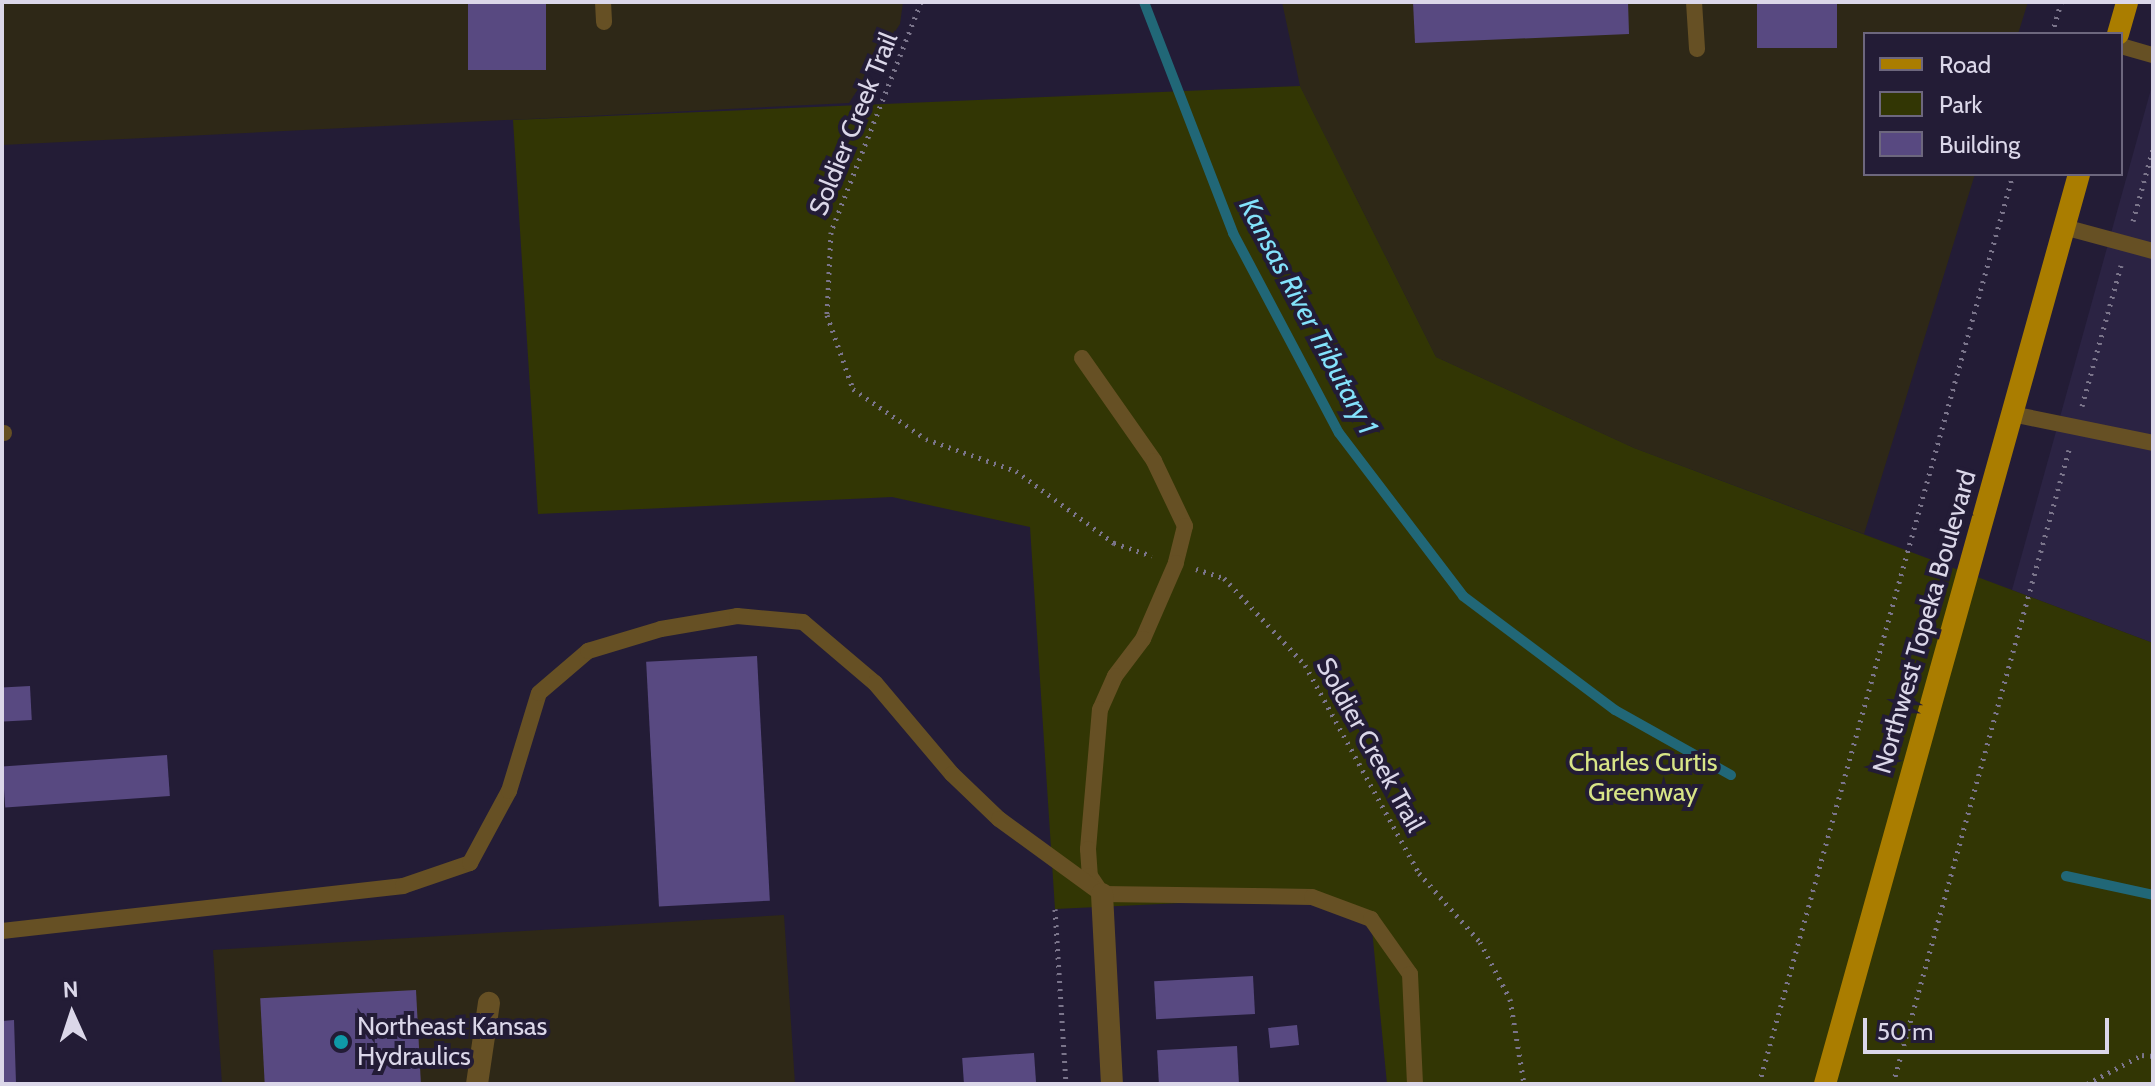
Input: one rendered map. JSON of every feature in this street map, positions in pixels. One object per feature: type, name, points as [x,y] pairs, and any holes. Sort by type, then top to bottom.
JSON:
[{"type":"main road","points":[[2119,32],[2127,2]]},
{"type":"main road","name":"Northwest Topeka Boulevard","points":[[1825,1084],[2078,176]]},
{"type":"street","points":[[1102,894],[1112,1084]]},
{"type":"street","points":[[477,1084],[489,1003]]},
{"type":"lane","points":[[603,2],[604,22]]},
{"type":"lane","points":[[1694,2],[1697,49]]},
{"type":"lane","points":[[2123,47],[2153,55]]},
{"type":"lane","points":[[2064,227],[2153,251]]},
{"type":"lane","points":[[1082,358],[1154,461],[1185,526],[1176,563],[1143,639],[1115,676],[1100,709],[1088,849],[1090,876],[1102,894]]},
{"type":"lane","points":[[2012,414],[2153,443]]},
{"type":"lane","points":[[2,931],[403,886],[470,863],[509,791],[539,693],[588,651],[661,629],[737,616],[803,622],[875,683],[952,774],[999,819],[1102,894],[1312,897],[1371,919],[1410,974],[1415,1084]]},
{"type":"path","name":"Soldier Creek Trail","points":[[921,2],[831,232],[827,315],[853,389],[926,439],[1016,471],[1114,543],[1224,578],[1305,665],[1419,873],[1480,942],[1510,999],[1524,1084]]},
{"type":"path","points":[[2053,32],[2061,2]]},
{"type":"path","points":[[1893,1084],[2153,149]]},
{"type":"path","points":[[1759,1084],[2012,176]]},
{"type":"path","points":[[1055,909],[1066,1084]]},
{"type":"path","points":[[2087,1084],[2142,1055],[2153,1056]]},
{"type":"shaded area","points":[[2,2],[903,2],[900,24],[849,103],[2,145]]},
{"type":"shaded area","points":[[1282,2],[2028,2],[2019,32],[1863,32],[1863,176],[1974,176],[1864,534],[1634,448],[1436,357],[1300,86]]},
{"type":"shaded area","points":[[2153,82],[2153,643],[2012,590]]},
{"type":"shaded area","points":[[784,915],[795,1084],[222,1084],[213,950]]},
{"type":"green space","name":"Charles Curtis Greenway","points":[[1300,86],[1436,357],[1634,448],[2153,643],[2153,1084],[1387,1084],[1371,919],[1312,897],[1055,909],[1030,527],[892,497],[538,514],[513,120]]},
{"type":"building","points":[[468,2],[546,2],[546,70],[468,70]]},
{"type":"building","points":[[1413,2],[1628,2],[1629,34],[1415,43]]},
{"type":"building","points":[[1757,2],[1837,2],[1837,48],[1757,48]]},
{"type":"building","points":[[757,656],[770,901],[659,906],[646,662]]},
{"type":"building","points":[[30,686],[32,720],[4,721],[2,687]]},
{"type":"building","points":[[167,755],[170,796],[5,807],[2,767]]},
{"type":"building","points":[[1253,976],[1255,1014],[1156,1019],[1154,981]]},
{"type":"building","name":"Northeast Kansas Hydraulics","points":[[416,990],[421,1084],[265,1084],[260,998]]},
{"type":"building","points":[[14,1020],[16,1084],[2,1084],[2,1021]]},
{"type":"building","points":[[1297,1025],[1299,1045],[1270,1048],[1268,1028]]},
{"type":"building","points":[[1237,1046],[1239,1084],[1159,1084],[1157,1050]]},
{"type":"building","points":[[1034,1053],[1036,1084],[964,1084],[962,1058]]},
{"type":"waterway","name":"Kansas River Tributary 1","points":[[1144,2],[1233,233],[1339,433],[1463,596],[1615,710],[1731,775]]},
{"type":"waterway","points":[[2066,876],[2153,895]]},
{"type":"place","name":"Northeast Kansas Hydraulics","points":[[341,1042]]}]
